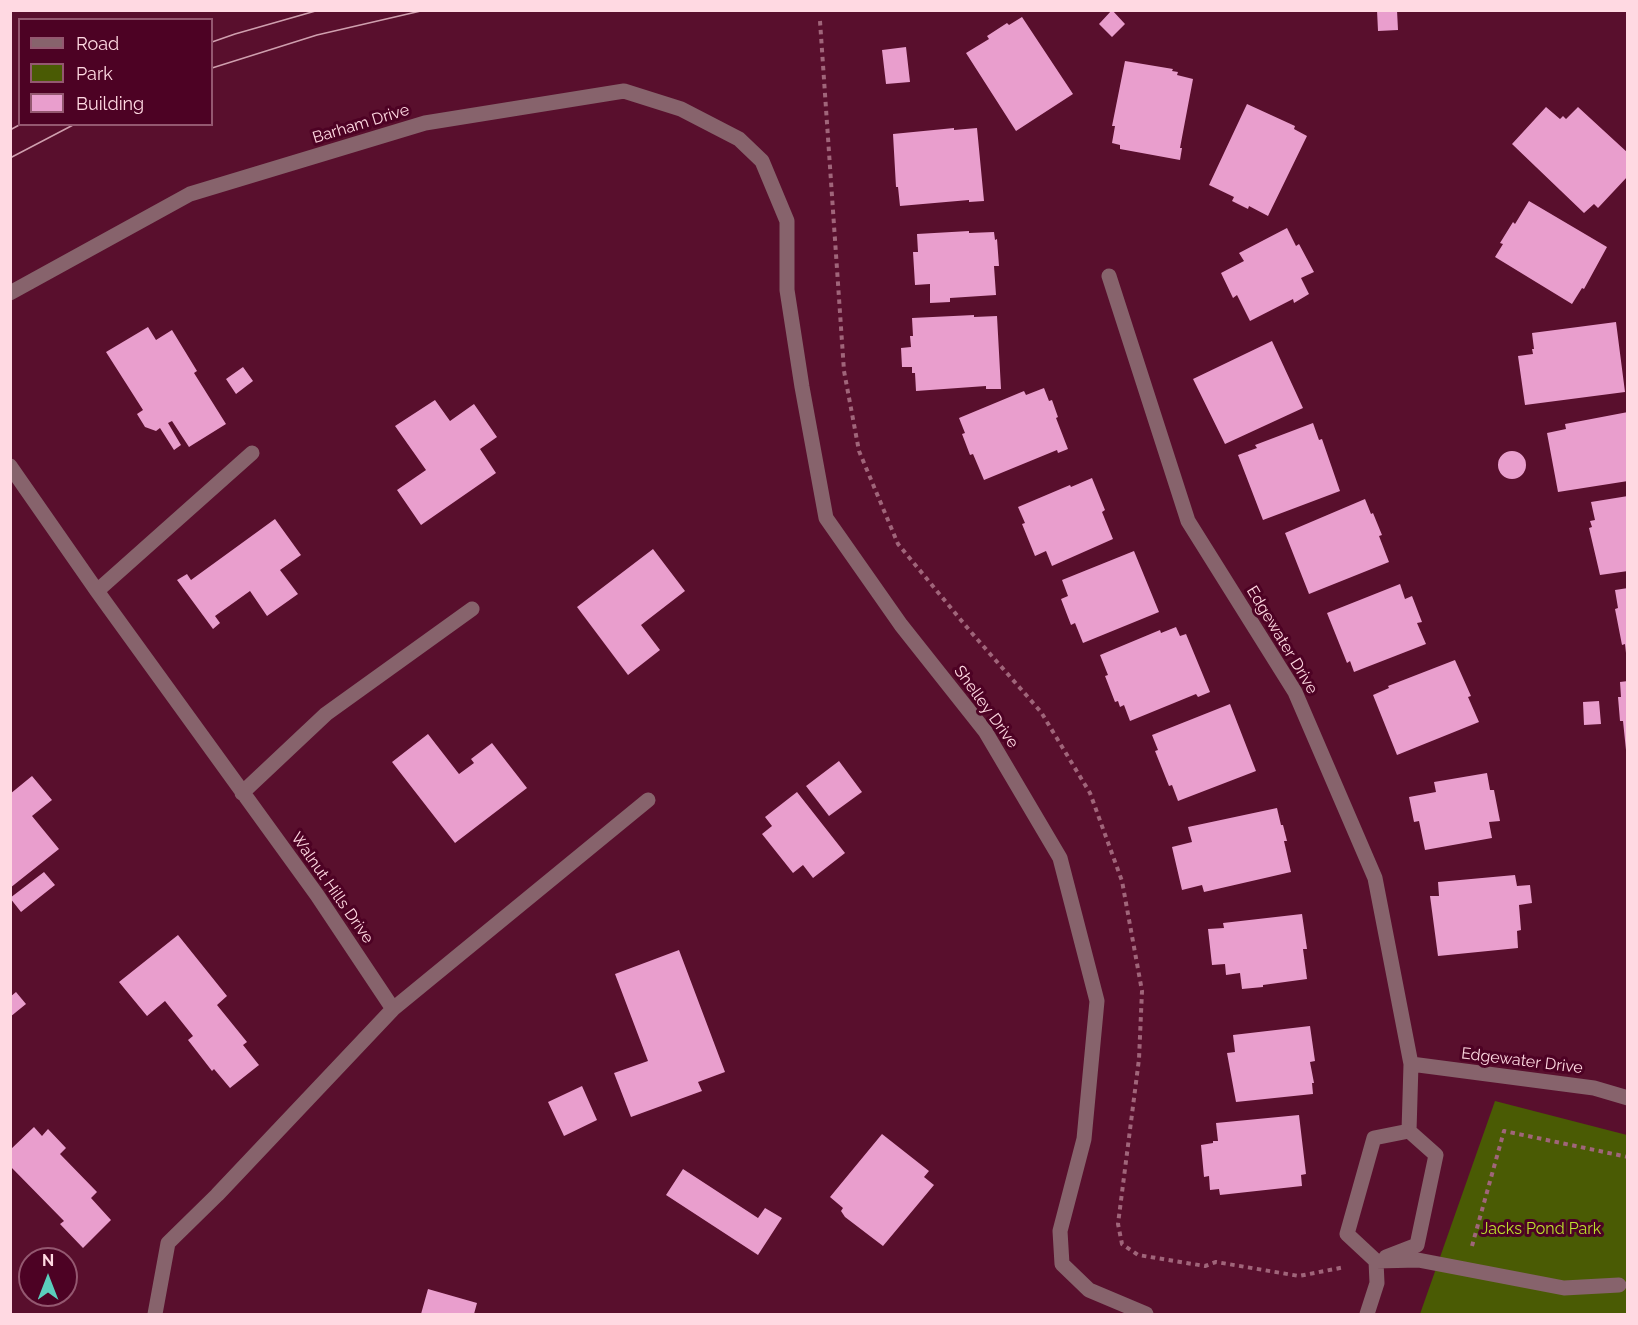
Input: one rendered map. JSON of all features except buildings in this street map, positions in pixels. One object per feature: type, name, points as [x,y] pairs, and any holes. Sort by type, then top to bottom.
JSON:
[{"type":"street","name":"Barham Drive","points":[[10,293],[190,194],[425,123],[624,91],[681,109],[739,139]]},
{"type":"street","name":"Shelley Drive","points":[[739,139],[762,161],[787,221],[787,291],[826,518],[901,625],[985,732],[1060,858],[1096,1001],[1084,1139],[1060,1231],[1062,1264],[1089,1290],[1146,1314]]},
{"type":"street","name":"Edgewater Drive","points":[[1109,276],[1188,521],[1296,692],[1375,878],[1411,1064],[1409,1131]]},
{"type":"street","points":[[97,591],[252,453]]},
{"type":"street","name":"Walnut Hills Drive","points":[[10,466],[97,591],[317,895],[393,1009]]},
{"type":"street","points":[[242,793],[326,714],[472,609]]},
{"type":"street","points":[[155,1314],[168,1243],[217,1195],[393,1009],[648,800]]},
{"type":"street","name":"Edgewater Drive","points":[[1411,1064],[1594,1088],[1628,1098]]},
{"type":"street","points":[[1376,1261],[1417,1245],[1437,1155],[1409,1131],[1374,1138],[1347,1234],[1376,1261],[1418,1260],[1564,1288],[1619,1285]]},
{"type":"street","points":[[1367,1314],[1377,1283],[1376,1261]]},
{"type":"path","points":[[820,21],[844,371],[859,452],[898,543],[970,631],[1041,712],[1090,793],[1122,881],[1142,991],[1139,1059],[1118,1224],[1122,1244],[1138,1255],[1205,1266],[1216,1262],[1299,1276],[1376,1261]]},
{"type":"path","points":[[1466,1268],[1504,1131],[1628,1157]]},
{"type":"green space","name":"Jacks Pond Park","points":[[1495,1101],[1627,1135],[1627,1314],[1420,1314]]},
{"type":"tram line","points":[[213,42],[319,10]]},
{"type":"tram line","points":[[213,68],[317,35],[425,10]]},
{"type":"tram line","points":[[10,130],[18,126]]},
{"type":"tram line","points":[[10,158],[71,126]]}]
